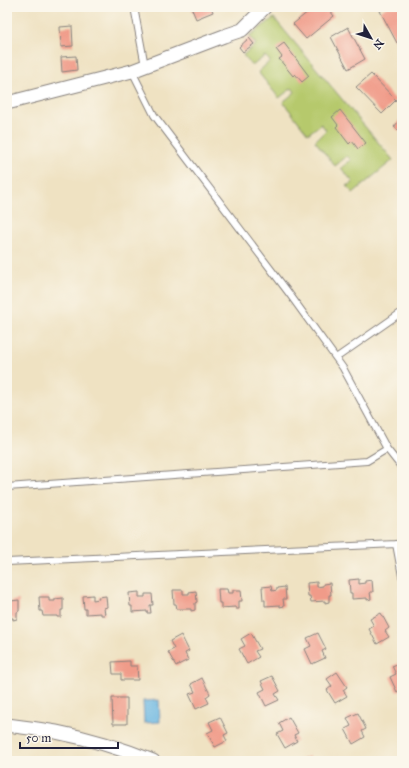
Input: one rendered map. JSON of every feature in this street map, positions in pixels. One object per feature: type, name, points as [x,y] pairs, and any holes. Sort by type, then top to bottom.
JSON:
[{"type":"street","points":[[7,103],[145,66],[242,30],[265,7]]},
{"type":"street","points":[[7,725],[64,734],[98,743],[153,761]]},
{"type":"lane","points":[[134,7],[145,66]]},
{"type":"lane","points":[[132,70],[154,115],[343,368],[387,449],[402,468]]},
{"type":"lane","points":[[336,358],[402,312]]},
{"type":"lane","points":[[7,487],[367,461],[387,449]]},
{"type":"lane","points":[[7,562],[399,543],[402,576]]},
{"type":"green space","points":[[274,18],[393,160],[353,193],[347,186],[353,182],[341,168],[351,160],[347,156],[335,166],[315,141],[326,130],[321,124],[308,134],[283,102],[295,92],[292,88],[279,98],[258,72],[270,61],[265,56],[252,66],[243,55],[256,44],[249,36]]},
{"type":"water","points":[[159,700],[160,722],[144,723],[143,701]]},
{"type":"building","points":[[191,7],[211,7],[213,12],[196,19]]},
{"type":"building","points":[[314,7],[327,7],[334,16],[306,39],[293,24]]},
{"type":"building","points":[[387,7],[401,7],[402,9],[402,40],[397,43],[380,11]]},
{"type":"building","points":[[72,26],[73,46],[61,47],[60,27]]},
{"type":"building","points":[[348,27],[365,59],[348,69],[331,37]]},
{"type":"building","points":[[249,38],[254,44],[243,52],[239,47]]},
{"type":"building","points":[[284,43],[309,76],[302,82],[295,74],[293,76],[279,59],[282,57],[276,49]]},
{"type":"building","points":[[76,56],[77,70],[62,72],[61,57]]},
{"type":"building","points":[[371,74],[396,100],[382,114],[356,87]]},
{"type":"building","points":[[340,110],[366,143],[358,149],[352,141],[349,144],[336,127],[338,125],[332,117]]},
{"type":"building","points":[[402,117],[402,133],[394,127]]},
{"type":"building","points":[[359,579],[359,584],[372,580],[373,592],[370,592],[371,599],[352,599],[349,580]]},
{"type":"building","points":[[317,582],[317,587],[330,583],[331,595],[329,595],[329,602],[311,602],[310,596],[308,596],[307,583]]},
{"type":"building","points":[[271,586],[272,591],[277,590],[277,588],[285,587],[286,599],[283,599],[284,606],[265,606],[262,587]]},
{"type":"building","points":[[218,589],[227,589],[228,593],[233,593],[233,590],[241,590],[242,601],[239,601],[239,609],[236,609],[235,607],[221,608]]},
{"type":"building","points":[[173,590],[183,590],[183,594],[189,594],[189,592],[196,591],[197,602],[195,603],[195,610],[191,611],[191,609],[177,609],[176,604],[174,604]]},
{"type":"building","points":[[139,592],[139,597],[145,597],[145,594],[152,594],[153,605],[150,605],[151,613],[147,613],[147,611],[132,612],[129,593]]},
{"type":"building","points":[[93,595],[93,600],[99,599],[98,597],[106,596],[107,607],[104,608],[105,615],[101,615],[101,613],[86,614],[83,596]]},
{"type":"building","points":[[39,597],[49,597],[49,601],[55,601],[55,599],[63,598],[63,610],[61,610],[61,617],[43,616],[42,611],[40,611]]},
{"type":"building","points":[[19,600],[17,619],[13,620],[13,618],[7,618],[7,603]]},
{"type":"building","points":[[381,613],[389,628],[385,631],[389,637],[377,644],[369,629],[374,626],[370,619]]},
{"type":"building","points":[[251,633],[260,649],[255,651],[259,657],[247,664],[239,649],[245,646],[241,639]]},
{"type":"building","points":[[318,633],[326,649],[322,651],[325,658],[312,664],[305,649],[311,646],[307,638]]},
{"type":"building","points":[[181,635],[189,651],[185,653],[188,660],[176,666],[168,652],[174,649],[170,641]]},
{"type":"building","points":[[130,661],[130,666],[137,666],[138,680],[121,680],[121,674],[113,674],[112,662]]},
{"type":"building","points":[[402,662],[402,689],[397,692],[390,677],[396,674],[392,666]]},
{"type":"building","points":[[337,672],[347,687],[343,690],[347,696],[335,703],[327,690],[332,686],[327,679]]},
{"type":"building","points":[[272,676],[280,691],[275,694],[279,700],[266,706],[259,692],[265,689],[261,681]]},
{"type":"building","points":[[202,678],[210,694],[206,697],[209,703],[196,709],[189,694],[195,692],[191,684]]},
{"type":"building","points":[[112,698],[127,698],[127,724],[113,724]]},
{"type":"building","points":[[358,713],[366,729],[362,731],[365,737],[353,744],[345,729],[351,726],[347,718]]},
{"type":"building","points":[[220,717],[228,733],[224,735],[227,741],[215,747],[207,733],[213,730],[209,722]]},
{"type":"building","points":[[289,717],[298,733],[294,735],[297,741],[285,748],[277,734],[283,731],[279,723]]},
{"type":"building","points":[[309,756],[312,761],[298,761]]}]
